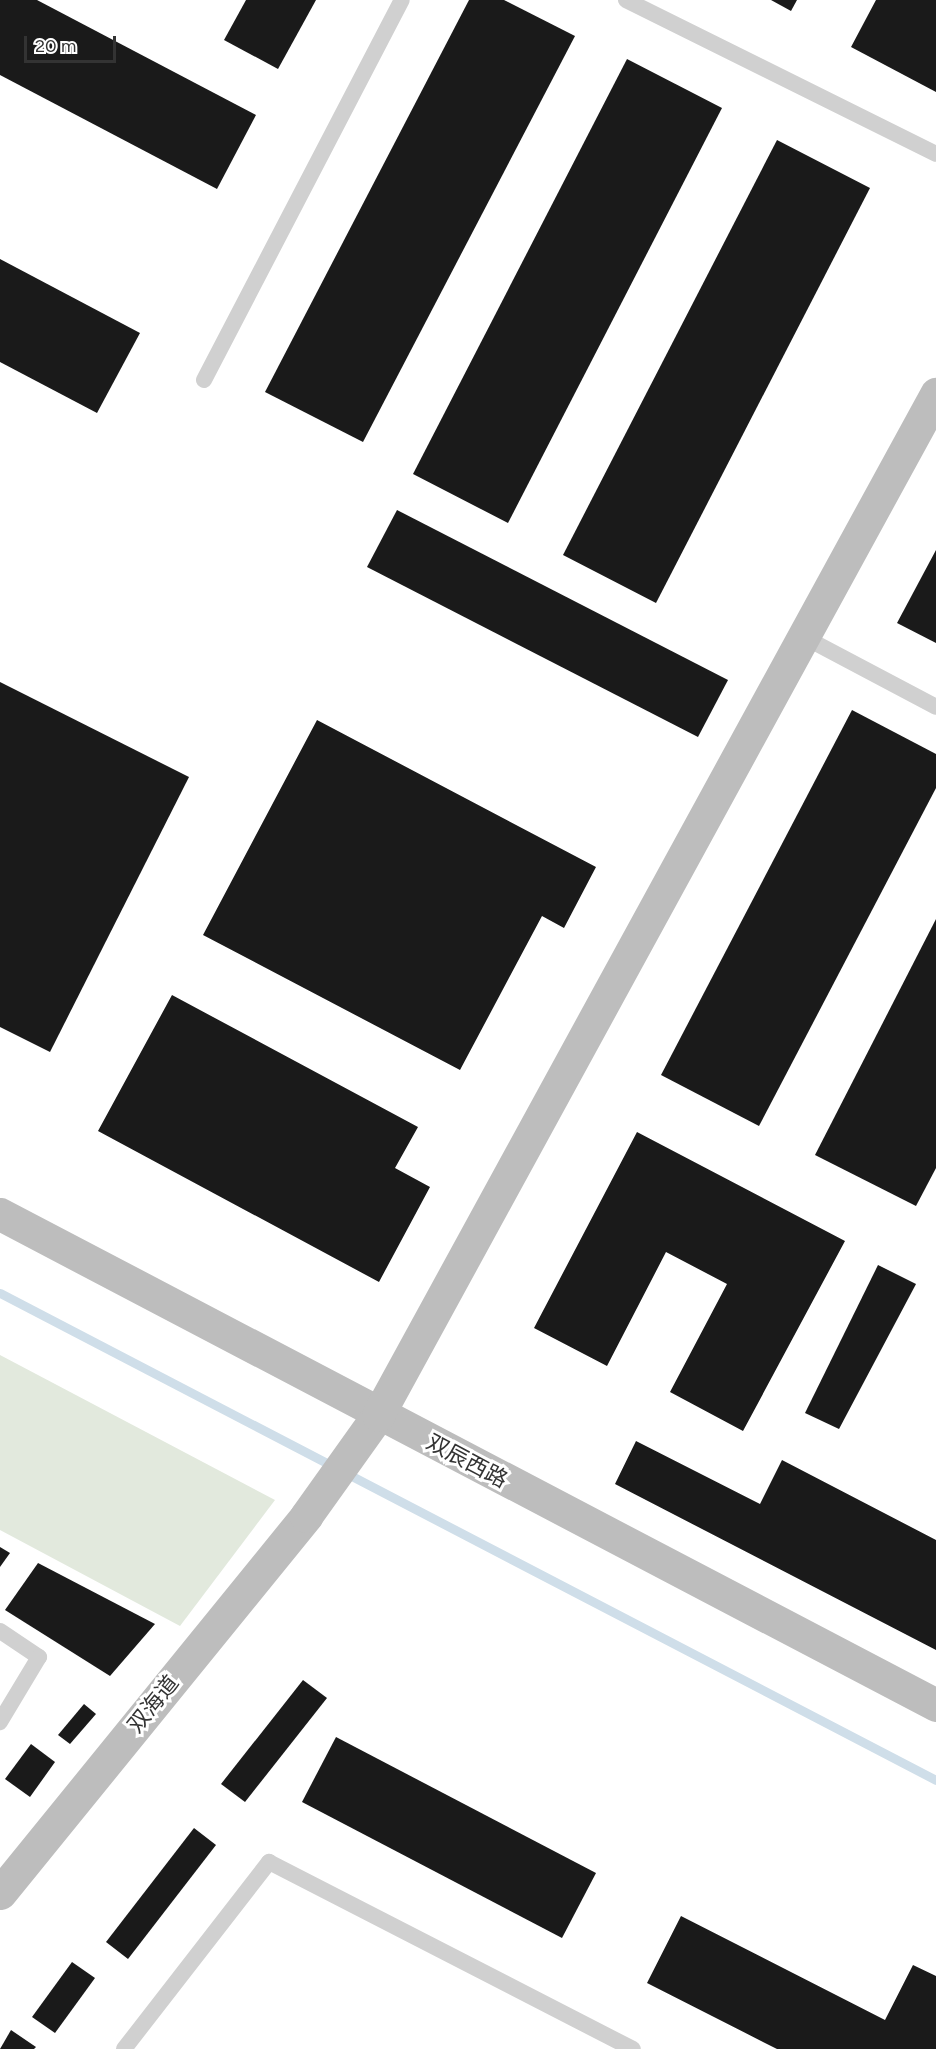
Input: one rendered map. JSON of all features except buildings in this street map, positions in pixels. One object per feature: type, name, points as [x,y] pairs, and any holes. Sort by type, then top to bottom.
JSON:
[{"type":"street","name":"双海道","points":[[0,1893],[306,1516],[378,1415],[936,394]]},
{"type":"street","name":"双辰西路","points":[[0,1214],[378,1415],[936,1705]]},
{"type":"lane","points":[[204,380],[402,0]]},
{"type":"lane","points":[[626,0],[936,154]]},
{"type":"lane","points":[[804,637],[936,707]]},
{"type":"lane","points":[[0,1631],[39,1657],[0,1722]]},
{"type":"lane","points":[[124,2049],[269,1862],[633,2049]]},
{"type":"shaded area","points":[[0,1355],[275,1500],[180,1626],[0,1530]]},
{"type":"waterway","points":[[0,1293],[936,1780]]}]
